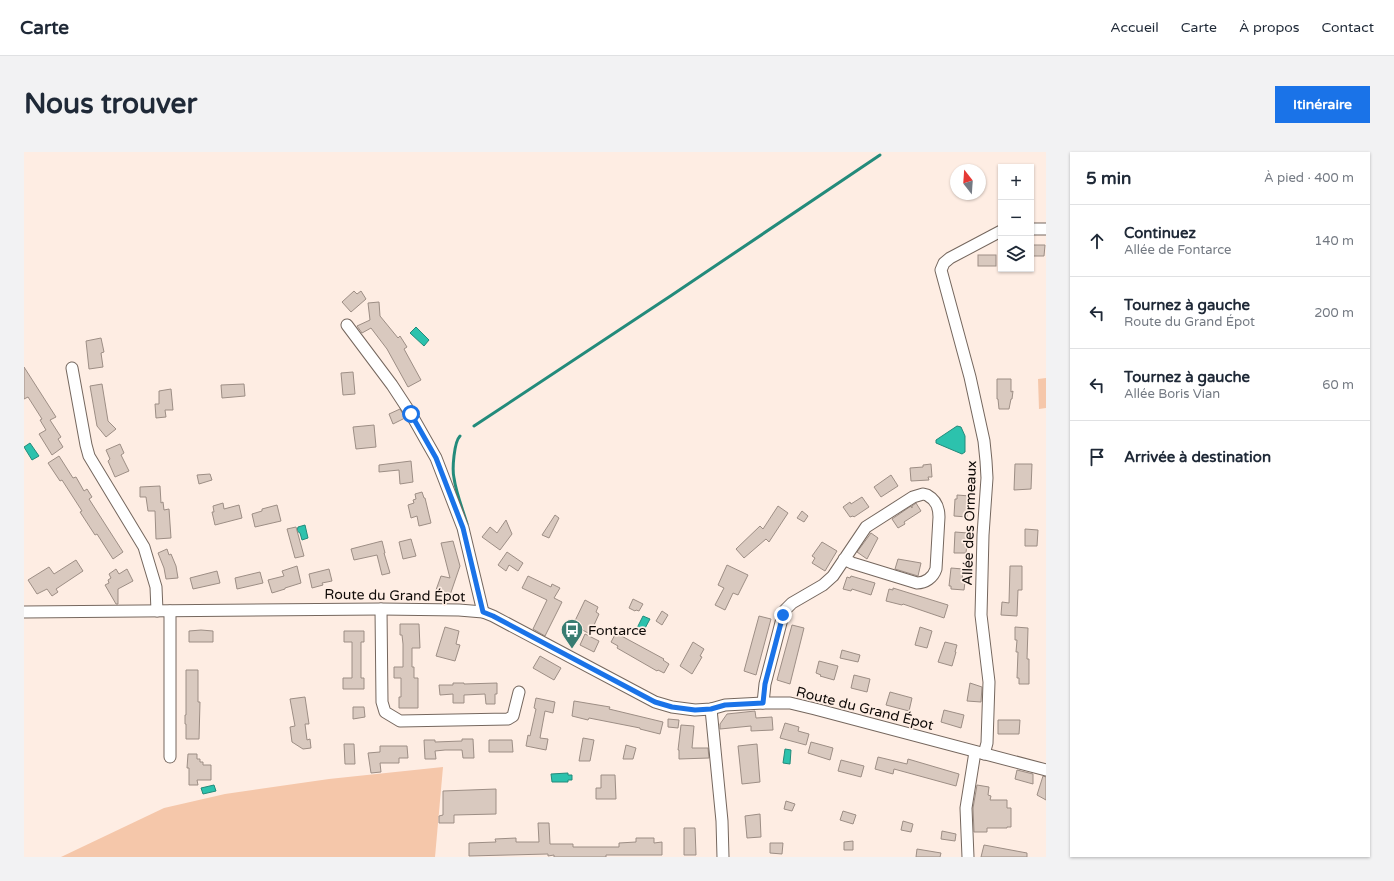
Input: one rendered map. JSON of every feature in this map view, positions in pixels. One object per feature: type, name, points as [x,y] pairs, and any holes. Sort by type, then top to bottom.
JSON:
[{"type":"street","points":[[1034,229],[1046,229]]},
{"type":"street","name":"Allée des Ormeaux","points":[[968,857],[966,808],[980,753],[987,743],[989,682],[981,615],[983,535],[987,478],[984,441],[970,377],[942,274],[942,266],[950,258],[998,233]]},
{"type":"street","points":[[347,325],[392,385],[411,414],[436,458],[463,528],[483,612]]},
{"type":"street","points":[[72,368],[89,456],[144,547],[156,587],[157,611]]},
{"type":"street","points":[[763,703],[765,684],[785,610],[792,603],[829,580],[866,527],[913,497],[923,494],[934,499],[940,517],[936,569],[933,576],[925,582],[917,584],[844,559]]},
{"type":"street","points":[[381,609],[382,702],[385,712],[400,722],[508,719],[513,716],[519,692]]},
{"type":"street","name":"Route du Grand Épot","points":[[24,612],[381,609],[459,610],[483,612],[655,702],[672,707],[684,709],[711,709],[725,705],[790,703],[1046,770]]},
{"type":"street","points":[[170,611],[170,757]]},
{"type":"street","points":[[711,709],[722,821],[723,857]]},
{"type":"shaded area","points":[[1046,378],[1046,408],[1039,409],[1038,379]]},
{"type":"shaded area","points":[[443,767],[435,857],[61,857],[164,808],[225,794],[329,779]]},
{"type":"water","points":[[416,327],[429,340],[424,346],[410,333]]},
{"type":"water","points":[[957,426],[961,427],[965,436],[965,452],[962,454],[936,443],[936,440]]},
{"type":"water","points":[[30,443],[39,456],[32,460],[24,447]]},
{"type":"water","points":[[305,525],[308,538],[302,540],[300,533],[297,531],[298,527]]},
{"type":"water","points":[[643,616],[650,619],[643,632],[639,631],[637,628]]},
{"type":"water","points":[[785,749],[791,750],[790,764],[783,763]]},
{"type":"water","points":[[568,773],[568,775],[572,775],[572,780],[568,780],[568,782],[552,782],[551,774]]},
{"type":"water","points":[[214,785],[216,791],[203,794],[201,788]]},
{"type":"building","points":[[1034,245],[1045,245],[1044,256],[1034,256]]},
{"type":"building","points":[[978,255],[996,255],[996,266],[978,266]]},
{"type":"building","points":[[354,291],[357,294],[361,291],[366,299],[351,312],[342,302]]},
{"type":"building","points":[[379,302],[380,316],[398,338],[400,336],[407,347],[404,349],[421,380],[408,387],[387,349],[371,328],[362,333],[357,326],[370,320],[368,303]]},
{"type":"building","points":[[101,338],[104,352],[101,353],[103,367],[89,369],[86,341]]},
{"type":"building","points":[[24,367],[56,417],[50,420],[61,437],[58,439],[63,447],[52,455],[39,434],[46,430],[40,420],[42,419],[28,397],[24,399]]},
{"type":"building","points":[[353,372],[355,394],[343,395],[341,373]]},
{"type":"building","points":[[997,379],[1011,379],[1011,392],[1013,391],[1009,409],[999,409],[997,399]]},
{"type":"building","points":[[102,384],[108,421],[116,429],[106,437],[97,426],[90,386]]},
{"type":"building","points":[[244,384],[245,396],[222,398],[221,385]]},
{"type":"building","points":[[171,389],[173,410],[165,410],[166,417],[156,418],[155,404],[159,404],[159,391]]},
{"type":"building","points":[[400,409],[405,418],[393,424],[389,414]]},
{"type":"building","points":[[374,425],[376,447],[356,449],[353,427]]},
{"type":"building","points":[[120,444],[124,453],[121,455],[129,471],[115,477],[108,461],[110,459],[106,450]]},
{"type":"building","points":[[59,456],[73,478],[76,477],[84,491],[87,489],[92,497],[89,499],[123,552],[113,559],[97,534],[95,535],[80,512],[82,511],[62,480],[60,481],[48,463]]},
{"type":"building","points":[[411,461],[413,482],[400,484],[399,470],[379,472],[379,465]]},
{"type":"building","points":[[931,464],[932,477],[928,477],[929,480],[911,481],[910,468],[923,467],[923,465]]},
{"type":"building","points":[[1015,464],[1032,464],[1031,489],[1014,490]]},
{"type":"building","points":[[210,474],[212,480],[199,484],[197,475]]},
{"type":"building","points":[[891,475],[898,486],[881,497],[874,487]]},
{"type":"building","points":[[160,486],[161,503],[163,502],[164,510],[169,509],[171,538],[156,539],[155,511],[148,511],[146,497],[140,497],[140,487]]},
{"type":"building","points":[[422,492],[425,498],[431,523],[419,526],[417,516],[411,518],[408,505],[414,503],[413,500],[416,499],[415,494]]},
{"type":"building","points":[[957,495],[970,496],[967,517],[954,516],[955,499],[957,499]]},
{"type":"building","points":[[862,497],[869,507],[854,517],[850,517],[843,507]]},
{"type":"building","points":[[223,503],[224,509],[239,505],[242,518],[215,525],[212,512],[214,512],[213,506]]},
{"type":"building","points":[[916,503],[921,511],[904,522],[905,524],[898,528],[892,519],[911,506],[912,508],[912,506]]},
{"type":"building","points":[[277,505],[281,521],[255,527],[252,514],[262,511],[262,509]]},
{"type":"building","points":[[778,506],[788,513],[769,542],[766,539],[744,558],[736,549],[760,526],[763,529]]},
{"type":"building","points":[[802,511],[808,516],[804,522],[797,518]]},
{"type":"building","points":[[555,515],[559,518],[549,538],[542,535]]},
{"type":"building","points":[[506,520],[512,534],[500,550],[482,537],[490,527],[497,533]]},
{"type":"building","points":[[296,527],[304,556],[295,558],[287,529]]},
{"type":"building","points":[[1025,529],[1038,530],[1037,546],[1025,546]]},
{"type":"building","points":[[955,532],[968,533],[966,553],[954,553]]},
{"type":"building","points":[[871,533],[878,538],[867,559],[857,552]]},
{"type":"building","points":[[411,539],[416,556],[403,559],[399,542]]},
{"type":"building","points":[[382,541],[390,573],[382,575],[377,555],[354,560],[351,549]]},
{"type":"building","points":[[453,541],[460,566],[448,601],[439,598],[441,592],[436,590],[441,576],[450,578],[441,543]]},
{"type":"building","points":[[822,542],[837,551],[825,571],[812,563],[815,558],[812,556]]},
{"type":"building","points":[[167,549],[176,566],[178,578],[166,579],[164,568],[158,553]]},
{"type":"building","points":[[507,552],[523,563],[518,571],[509,565],[506,571],[498,565]]},
{"type":"building","points":[[898,559],[921,563],[918,576],[895,569]]},
{"type":"building","points":[[76,560],[83,571],[56,589],[58,592],[52,596],[47,589],[37,594],[28,580],[49,567],[54,574]]},
{"type":"building","points":[[727,565],[748,575],[738,595],[733,593],[725,610],[715,605],[724,588],[718,585]]},
{"type":"building","points":[[297,566],[301,583],[272,593],[268,580],[284,576],[282,571]]},
{"type":"building","points":[[1010,566],[1022,566],[1022,590],[1018,590],[1017,616],[1001,615],[1002,602],[1009,603]]},
{"type":"building","points":[[951,568],[963,569],[962,582],[965,582],[964,590],[951,589],[951,586],[949,586]]},
{"type":"building","points":[[116,569],[119,574],[127,569],[133,581],[118,589],[118,604],[116,604],[105,585],[109,583],[108,580],[111,578],[109,574]]},
{"type":"building","points":[[329,569],[332,581],[322,583],[323,585],[312,588],[309,574]]},
{"type":"building","points":[[217,571],[220,583],[193,589],[190,578]]},
{"type":"building","points":[[260,572],[263,583],[237,589],[235,578]]},
{"type":"building","points":[[528,576],[551,587],[552,584],[560,588],[554,598],[562,602],[545,636],[533,629],[547,600],[522,588]]},
{"type":"building","points":[[851,576],[875,583],[871,595],[852,589],[851,591],[843,589],[847,577],[850,578]]},
{"type":"building","points":[[893,588],[948,605],[944,618],[903,604],[886,601],[889,589],[893,590]]},
{"type":"building","points":[[633,599],[643,604],[639,611],[629,608]]},
{"type":"building","points":[[585,600],[598,607],[596,612],[599,614],[590,634],[573,625]]},
{"type":"building","points":[[662,611],[668,615],[662,625],[656,621]]},
{"type":"building","points":[[759,616],[771,619],[756,675],[744,671]]},
{"type":"building","points":[[400,624],[419,624],[420,648],[412,648],[412,667],[414,667],[414,678],[418,678],[418,708],[399,708],[399,697],[401,697],[401,678],[394,678],[394,667],[403,667],[403,644],[402,635],[400,635]]},
{"type":"building","points":[[792,625],[804,628],[790,684],[777,680]]},
{"type":"building","points":[[445,627],[459,631],[456,644],[460,645],[455,661],[436,656]]},
{"type":"building","points":[[920,627],[932,631],[927,648],[915,645]]},
{"type":"building","points":[[1015,627],[1028,628],[1027,659],[1029,659],[1029,684],[1019,684],[1019,678],[1017,678],[1018,652],[1016,652],[1017,640],[1015,640]]},
{"type":"building","points":[[189,631],[213,631],[213,642],[189,642]]},
{"type":"building","points":[[344,631],[364,631],[364,642],[361,642],[361,678],[364,678],[364,689],[343,689],[343,678],[352,678],[352,642],[344,642]]},
{"type":"building","points":[[616,633],[664,659],[663,660],[669,664],[664,673],[658,670],[657,671],[617,648],[618,646],[611,642]]},
{"type":"building","points":[[585,634],[599,641],[594,652],[580,645]]},
{"type":"building","points":[[693,642],[704,649],[700,656],[702,657],[692,674],[680,666]]},
{"type":"building","points":[[945,642],[957,645],[952,666],[938,662]]},
{"type":"building","points":[[842,650],[860,655],[858,662],[840,658]]},
{"type":"building","points":[[540,656],[561,668],[554,680],[533,668]]},
{"type":"building","points":[[819,661],[838,666],[834,680],[820,676],[821,675],[816,673]]},
{"type":"building","points":[[186,670],[198,670],[198,702],[200,702],[199,739],[186,739]]},
{"type":"building","points":[[854,675],[870,679],[867,692],[851,688]]},
{"type":"building","points":[[453,683],[497,683],[495,704],[486,704],[485,694],[464,695],[464,703],[453,703],[453,694],[440,695],[439,685],[453,685]]},
{"type":"building","points":[[970,683],[982,687],[981,702],[967,701]]},
{"type":"building","points":[[890,692],[912,698],[909,711],[886,705]]},
{"type":"building","points":[[305,697],[309,724],[305,724],[307,740],[310,739],[311,748],[303,749],[292,742],[290,727],[295,726],[290,699]]},
{"type":"building","points":[[536,698],[555,702],[553,713],[545,711],[540,738],[548,739],[546,750],[526,746],[528,735],[530,736],[536,709],[534,708]]},
{"type":"building","points":[[574,701],[610,707],[609,709],[663,722],[660,734],[640,728],[572,716]]},
{"type":"building","points":[[353,707],[364,707],[365,717],[353,719]]},
{"type":"building","points":[[944,710],[964,715],[961,728],[941,722]]},
{"type":"building","points":[[755,711],[756,718],[772,717],[773,730],[751,731],[751,726],[720,729],[720,724],[727,714]]},
{"type":"building","points":[[668,719],[679,720],[678,728],[668,727]]},
{"type":"building","points":[[998,720],[1020,720],[1019,734],[998,734]]},
{"type":"building","points":[[785,723],[799,727],[798,731],[809,734],[806,745],[780,738]]},
{"type":"building","points":[[681,725],[694,726],[692,748],[708,748],[709,758],[679,759],[678,750]]},
{"type":"building","points":[[583,738],[594,740],[590,761],[579,761]]},
{"type":"building","points":[[462,739],[473,739],[474,758],[463,758],[462,750],[445,750],[435,751],[436,759],[425,759],[424,740],[435,740],[435,742],[462,741]]},
{"type":"building","points":[[489,740],[512,740],[513,752],[489,752]]},
{"type":"building","points":[[811,742],[833,748],[830,760],[808,753]]},
{"type":"building","points":[[344,744],[354,744],[355,764],[345,764]]},
{"type":"building","points":[[757,744],[760,782],[742,784],[738,746]]},
{"type":"building","points":[[626,745],[636,748],[633,759],[623,759]]},
{"type":"building","points":[[380,746],[407,746],[408,758],[399,758],[399,763],[380,763],[381,772],[371,773],[368,753],[380,752]]},
{"type":"building","points":[[188,754],[197,754],[197,759],[200,759],[200,762],[203,762],[203,765],[211,765],[211,780],[197,780],[198,785],[189,785],[189,768],[187,768]]},
{"type":"building","points":[[878,757],[907,764],[908,759],[959,774],[956,786],[894,769],[893,774],[875,769]]},
{"type":"building","points":[[841,760],[864,766],[861,777],[838,771]]},
{"type":"building","points":[[1017,770],[1033,774],[1033,784],[1015,779]]},
{"type":"building","points":[[601,775],[615,775],[616,799],[596,799],[596,788],[601,788]]},
{"type":"building","points":[[1043,776],[1046,777],[1046,800],[1037,795]]},
{"type":"building","points":[[977,785],[989,787],[988,795],[991,796],[990,800],[1007,800],[1007,808],[1011,808],[1011,827],[987,828],[987,832],[974,832],[973,808]]},
{"type":"building","points":[[496,789],[496,814],[454,815],[454,823],[439,823],[439,816],[443,815],[443,791]]},
{"type":"building","points":[[786,801],[795,804],[792,811],[784,809]]},
{"type":"building","points":[[843,811],[856,815],[853,824],[840,820]]},
{"type":"building","points":[[760,814],[761,837],[747,838],[745,816]]},
{"type":"building","points":[[903,821],[913,824],[911,832],[901,830]]},
{"type":"building","points":[[538,823],[549,823],[550,844],[573,844],[573,847],[619,847],[619,843],[636,842],[636,838],[654,838],[654,843],[662,842],[662,855],[606,855],[606,857],[554,857],[554,855],[548,856],[548,854],[469,856],[469,843],[496,842],[495,839],[516,838],[516,842],[539,842]]},
{"type":"building","points":[[684,828],[695,828],[696,855],[684,855]]},
{"type":"building","points":[[942,831],[956,834],[955,841],[941,839]]},
{"type":"building","points":[[853,841],[853,850],[844,850],[844,842]]},
{"type":"building","points":[[770,843],[783,843],[782,854],[770,853]]},
{"type":"building","points":[[984,845],[1027,853],[1027,857],[981,857]]},
{"type":"building","points":[[917,849],[941,853],[940,857],[916,857]]},
{"type":"waterway","points":[[474,426],[880,155]]},
{"type":"waterway","points":[[460,436],[456,444],[453,474],[456,490],[467,524]]},
{"type":"place","name":"Fontarce","points":[[572,650]]},
{"type":"route","points":[[411,414],[436,458],[463,528],[483,612],[655,702],[672,707],[695,710],[711,709],[725,705],[763,703],[765,684],[783,615]]}]
